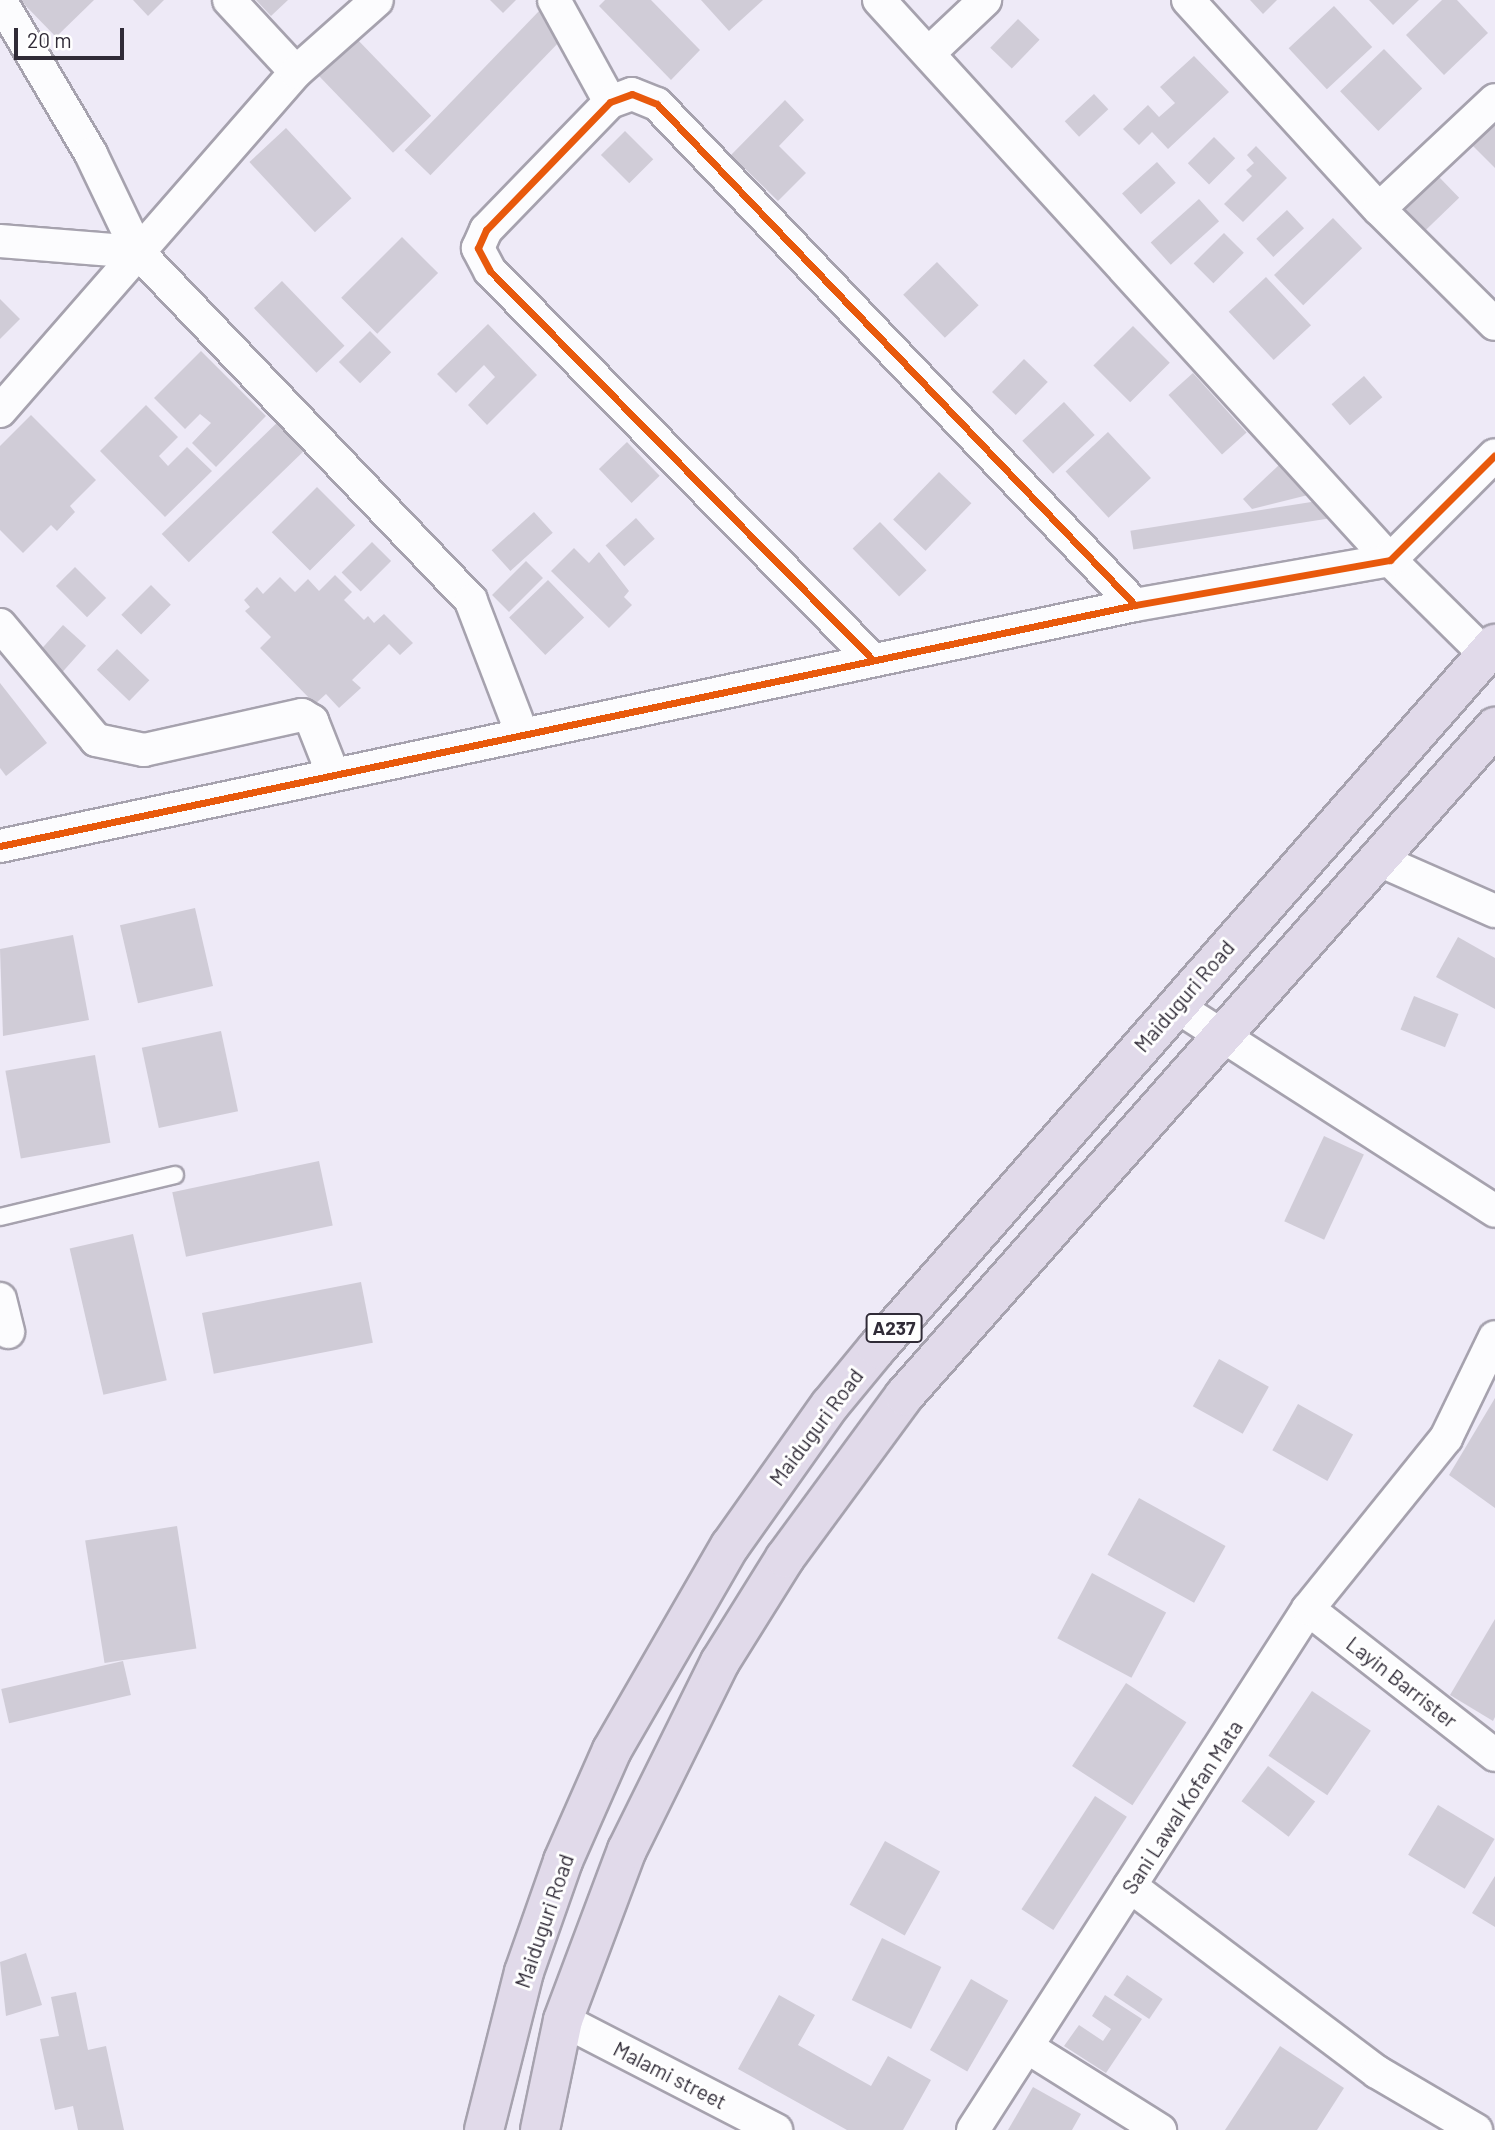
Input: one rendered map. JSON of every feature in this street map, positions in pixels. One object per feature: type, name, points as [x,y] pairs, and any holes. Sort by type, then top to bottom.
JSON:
[{"type":"highway","name":"Maiduguri Road","points":[[484,2130],[524,1972],[563,1861],[612,1750],[672,1639],[830,1405],[1176,1006],[1490,650]]},
{"type":"highway","name":"A237","points":[[540,2130],[563,2020],[626,1850],[720,1662],[785,1558],[904,1396],[1495,727]]},
{"type":"street","points":[[0,0],[90,154],[138,252],[471,601],[522,734]]},
{"type":"street","points":[[229,0],[296,72]]},
{"type":"street","points":[[0,411],[296,72],[377,0]]},
{"type":"street","points":[[554,0],[610,102]]},
{"type":"street","points":[[879,0],[930,52],[1390,560],[1490,650]]},
{"type":"street","points":[[930,52],[985,0]]},
{"type":"street","points":[[1188,0],[1380,209],[1495,324]]},
{"type":"street","points":[[873,660],[490,271],[478,248],[486,230],[610,102],[632,94],[657,103],[1135,605]]},
{"type":"street","points":[[1380,209],[1495,100]]},
{"type":"street","points":[[0,241],[138,252]]},
{"type":"street","points":[[0,846],[1135,605],[1390,560],[1495,455]]},
{"type":"street","points":[[0,625],[96,740],[144,750],[302,715],[312,721],[333,774]]},
{"type":"street","points":[[1377,859],[1495,911]]},
{"type":"street","points":[[1176,1006],[1495,1211]]},
{"type":"street","points":[[0,1299],[8,1332]]},
{"type":"street","name":"Sani Lawal Kofan Mata","points":[[973,2130],[1308,1609],[1446,1438],[1495,1337]]},
{"type":"street","name":"Layin Barrister","points":[[1308,1609],[1495,1755]]},
{"type":"street","points":[[1130,1886],[1377,2072],[1476,2130]]},
{"type":"street","name":"Malami street","points":[[563,2020],[776,2130]]},
{"type":"street","points":[[1027,2047],[1160,2130]]},
{"type":"lane","points":[[0,1217],[175,1175]]},
{"type":"building","points":[[20,0],[94,0],[56,37]]},
{"type":"building","points":[[133,0],[164,0],[148,16]]},
{"type":"building","points":[[256,0],[288,0],[271,16]]},
{"type":"building","points":[[490,0],[516,0],[503,13]]},
{"type":"building","points":[[605,0],[651,0],[700,50],[671,80],[599,6]]},
{"type":"building","points":[[701,0],[763,0],[729,31]]},
{"type":"building","points":[[1250,0],[1277,0],[1263,14]]},
{"type":"building","points":[[1369,0],[1419,0],[1393,25]]},
{"type":"building","points":[[1442,0],[1457,0],[1488,33],[1444,75],[1406,35]]},
{"type":"building","points":[[1334,6],[1372,47],[1327,89],[1289,48]]},
{"type":"building","points":[[540,10],[566,35],[430,175],[405,150]]},
{"type":"building","points":[[1018,19],[1040,40],[1012,69],[990,48]]},
{"type":"building","points":[[354,36],[431,116],[393,153],[316,73]]},
{"type":"building","points":[[1384,49],[1422,89],[1378,131],[1340,91]]},
{"type":"building","points":[[1194,56],[1229,92],[1168,149],[1152,132],[1139,145],[1123,129],[1148,105],[1159,117],[1175,103],[1160,87]]},
{"type":"building","points":[[1094,94],[1108,109],[1079,137],[1065,121]]},
{"type":"building","points":[[785,100],[804,120],[779,146],[806,173],[778,201],[731,155]]},
{"type":"building","points":[[1495,121],[1495,168],[1469,142]]},
{"type":"building","points":[[286,128],[351,198],[315,232],[249,162]]},
{"type":"building","points":[[625,131],[653,159],[629,183],[601,155]]},
{"type":"building","points":[[1214,137],[1235,158],[1209,184],[1188,163]]},
{"type":"building","points":[[1256,146],[1287,178],[1243,222],[1224,204],[1252,176],[1246,170],[1254,163],[1247,155]]},
{"type":"building","points":[[1157,162],[1176,183],[1141,214],[1122,193]]},
{"type":"building","points":[[1439,177],[1459,198],[1423,233],[1403,212]]},
{"type":"building","points":[[1199,199],[1219,221],[1171,265],[1151,242]]},
{"type":"building","points":[[1287,210],[1304,228],[1273,257],[1256,239]]},
{"type":"building","points":[[1333,218],[1362,248],[1303,305],[1274,275]]},
{"type":"building","points":[[1224,233],[1244,253],[1213,283],[1194,263]]},
{"type":"building","points":[[402,237],[438,273],[377,334],[341,298]]},
{"type":"building","points":[[937,262],[979,305],[945,338],[903,295]]},
{"type":"building","points":[[1266,277],[1311,325],[1274,360],[1229,312]]},
{"type":"building","points":[[282,281],[345,346],[316,373],[254,308]]},
{"type":"building","points":[[0,299],[20,319],[0,339]]},
{"type":"building","points":[[488,324],[537,375],[487,425],[468,405],[495,377],[484,365],[456,393],[437,374]]},
{"type":"building","points":[[1133,326],[1170,363],[1130,402],[1093,366]]},
{"type":"building","points":[[370,331],[391,352],[360,383],[339,362]]},
{"type":"building","points":[[201,351],[266,416],[216,467],[192,443],[211,423],[200,414],[185,429],[154,398]]},
{"type":"building","points":[[1024,359],[1048,382],[1016,415],[992,392]]},
{"type":"building","points":[[1193,373],[1247,432],[1222,455],[1168,395]]},
{"type":"building","points":[[1364,376],[1382,397],[1350,425],[1332,404]]},
{"type":"building","points":[[1064,402],[1095,435],[1053,474],[1022,441]]},
{"type":"building","points":[[146,405],[178,437],[159,456],[168,466],[187,447],[212,471],[165,517],[100,451]]},
{"type":"building","points":[[31,415],[96,480],[70,506],[75,512],[57,531],[51,525],[23,553],[0,530],[0,446]]},
{"type":"building","points":[[284,416],[311,444],[189,562],[162,534]]},
{"type":"building","points":[[1108,432],[1151,478],[1109,518],[1066,472]]},
{"type":"building","points":[[627,442],[660,476],[632,503],[599,469]]},
{"type":"building","points":[[1279,465],[1308,495],[1252,509],[1243,499]]},
{"type":"building","points":[[939,472],[971,503],[926,551],[893,519]]},
{"type":"building","points":[[317,487],[355,525],[310,570],[272,532]]},
{"type":"building","points":[[1324,500],[1327,519],[1133,549],[1130,531]]},
{"type":"building","points":[[534,512],[553,533],[510,571],[492,550]]},
{"type":"building","points":[[636,518],[655,539],[624,566],[606,545]]},
{"type":"building","points":[[880,522],[927,570],[899,597],[853,548]]},
{"type":"building","points":[[372,542],[391,561],[361,591],[342,572]]},
{"type":"building","points":[[574,548],[589,563],[599,552],[629,591],[624,597],[632,605],[609,628],[551,571]]},
{"type":"building","points":[[526,561],[543,578],[509,612],[492,595]]},
{"type":"building","points":[[75,567],[106,598],[87,617],[56,586]]},
{"type":"building","points":[[335,575],[352,592],[344,600],[364,620],[368,616],[374,623],[384,614],[413,643],[400,655],[389,644],[352,680],[361,688],[339,708],[326,694],[315,704],[260,648],[271,637],[245,611],[250,607],[244,600],[257,587],[263,594],[280,577],[295,592],[308,579],[319,591]]},
{"type":"building","points":[[548,580],[584,617],[545,655],[509,618]]},
{"type":"building","points":[[151,585],[171,605],[141,634],[121,615]]},
{"type":"building","points":[[63,625],[86,646],[59,676],[36,655]]},
{"type":"building","points":[[117,649],[149,680],[129,701],[97,670]]},
{"type":"building","points":[[0,683],[47,743],[6,776],[0,768]]},
{"type":"building","points":[[195,908],[213,986],[138,1003],[120,925]]},
{"type":"building","points":[[73,935],[89,1020],[3,1036],[0,949]]},
{"type":"building","points":[[1458,937],[1495,958],[1495,1009],[1436,977]]},
{"type":"building","points":[[1414,996],[1459,1014],[1445,1047],[1401,1029]]},
{"type":"building","points":[[221,1031],[238,1111],[159,1128],[142,1048]]},
{"type":"building","points":[[95,1055],[110,1143],[21,1158],[5,1071]]},
{"type":"building","points":[[1324,1136],[1364,1155],[1324,1240],[1284,1221]]},
{"type":"building","points":[[319,1161],[333,1226],[186,1257],[172,1192]]},
{"type":"building","points":[[133,1234],[167,1380],[103,1395],[70,1249]]},
{"type":"building","points":[[361,1282],[373,1343],[214,1374],[202,1313]]},
{"type":"building","points":[[1219,1359],[1269,1387],[1243,1434],[1193,1406]]},
{"type":"building","points":[[1495,1398],[1495,1508],[1449,1475]]},
{"type":"building","points":[[1298,1404],[1353,1435],[1327,1481],[1272,1450]]},
{"type":"building","points":[[1139,1498],[1226,1546],[1194,1603],[1107,1555]]},
{"type":"building","points":[[177,1526],[196,1648],[105,1663],[85,1541]]},
{"type":"building","points":[[1092,1573],[1166,1612],[1131,1678],[1057,1638]]},
{"type":"building","points":[[1495,1619],[1495,1717],[1493,1721],[1450,1695]]},
{"type":"building","points":[[123,1661],[131,1695],[9,1723],[1,1689]]},
{"type":"building","points":[[1126,1683],[1186,1722],[1132,1805],[1072,1766]]},
{"type":"building","points":[[1312,1691],[1371,1731],[1327,1795],[1268,1756]]},
{"type":"building","points":[[1268,1766],[1315,1802],[1289,1837],[1242,1801]]},
{"type":"building","points":[[1095,1796],[1127,1817],[1053,1930],[1021,1909]]},
{"type":"building","points":[[1438,1805],[1495,1839],[1465,1889],[1408,1855]]},
{"type":"building","points":[[885,1841],[940,1872],[905,1935],[850,1905]]},
{"type":"building","points":[[1495,1876],[1495,1927],[1472,1913]]},
{"type":"building","points":[[882,1938],[941,1967],[911,2029],[852,2000]]},
{"type":"building","points":[[26,1953],[42,2005],[6,2016],[0,1962]]},
{"type":"building","points":[[1127,1975],[1163,1999],[1149,2019],[1114,1995]]},
{"type":"building","points":[[971,1979],[1008,2000],[967,2072],[930,2050]]},
{"type":"building","points":[[76,1992],[88,2050],[106,2046],[124,2130],[78,2130],[73,2106],[55,2110],[40,2039],[59,2036],[51,1997]]},
{"type":"building","points":[[779,1995],[815,2015],[798,2045],[871,2086],[888,2056],[931,2080],[903,2130],[847,2130],[738,2069]]},
{"type":"building","points":[[1105,1995],[1142,2019],[1106,2073],[1064,2046],[1079,2025],[1103,2041],[1111,2029],[1092,2016]]},
{"type":"building","points":[[1280,2046],[1344,2088],[1317,2130],[1225,2130]]},
{"type":"building","points":[[1033,2087],[1081,2114],[1072,2130],[1008,2130]]},
{"type":"cycle path","points":[[873,660],[490,271],[478,248],[486,230],[610,102],[632,94],[657,104],[1135,605]]},
{"type":"cycle path","points":[[0,846],[1135,605],[1390,560],[1495,455]]}]
